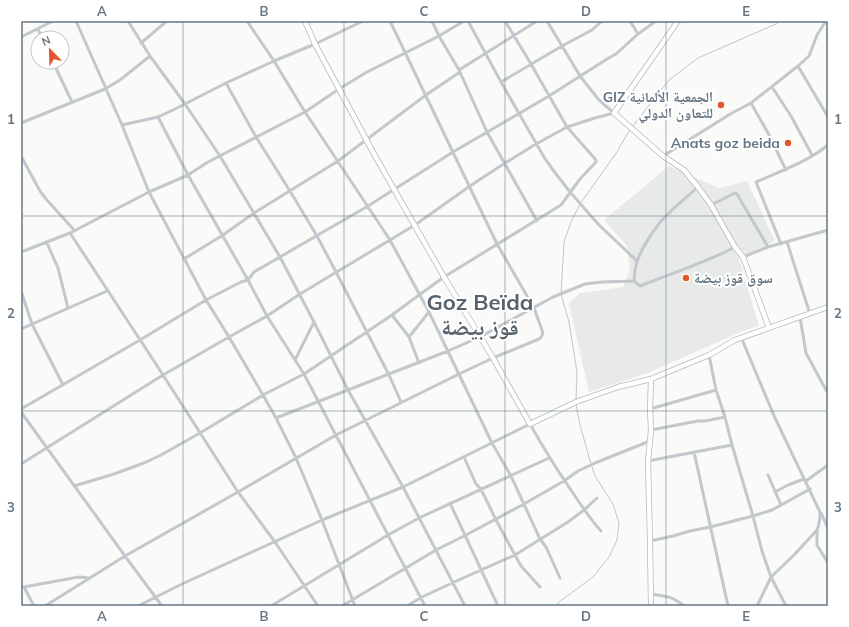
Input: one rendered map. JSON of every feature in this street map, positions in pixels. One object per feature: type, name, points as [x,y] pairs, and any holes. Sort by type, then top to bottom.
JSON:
[{"type":"main road","points":[[305,21],[315,44],[394,190],[530,424],[576,402],[618,387],[651,379],[709,355],[741,337],[828,308]]},
{"type":"main road","points":[[678,21],[614,113],[663,156],[684,170],[711,205],[735,247],[743,257],[769,328]]},
{"type":"main road","points":[[651,379],[651,430],[648,461],[651,606]]},
{"type":"street","points":[[21,37],[53,21]]},
{"type":"street","points":[[76,21],[122,125],[149,192],[206,300],[263,395],[296,458],[355,606]]},
{"type":"street","points":[[128,21],[141,43],[220,156],[280,257],[348,390],[403,487],[465,606]]},
{"type":"street","points":[[141,43],[167,21]]},
{"type":"street","points":[[253,21],[248,23],[390,240],[429,312],[492,443],[511,476],[560,578]]},
{"type":"street","points":[[122,125],[158,117],[226,83],[363,21]]},
{"type":"street","points":[[45,606],[125,556],[365,419],[493,358],[542,337],[542,330],[534,308],[497,244],[390,21]]},
{"type":"street","points":[[432,21],[439,36],[460,71],[487,132],[537,220]]},
{"type":"street","points":[[21,252],[75,231],[149,192],[188,174],[208,162],[305,112],[367,72],[439,36],[464,21]]},
{"type":"street","points":[[468,21],[536,144],[553,170],[599,225],[638,261]]},
{"type":"street","points":[[74,486],[114,474],[161,455],[263,395],[304,374],[392,315],[444,277],[561,205],[580,179],[596,162],[567,127],[505,21]]},
{"type":"street","points":[[184,259],[223,235],[254,213],[338,161],[426,95],[486,53],[536,21]]},
{"type":"street","points":[[547,21],[580,76],[599,100],[614,113]]},
{"type":"street","points":[[501,82],[592,30],[602,21]]},
{"type":"street","points":[[630,21],[638,34]]},
{"type":"street","points":[[21,409],[206,300],[241,282],[248,280],[254,272],[368,206],[453,152],[549,96],[616,54],[638,34],[656,21]]},
{"type":"street","points":[[663,156],[732,113],[751,103],[798,66],[810,56],[817,35],[826,21]]},
{"type":"street","points":[[21,123],[106,89],[120,80],[150,56]]},
{"type":"street","points":[[798,66],[828,117]]},
{"type":"street","points":[[57,70],[72,102]]},
{"type":"street","points":[[226,83],[256,137],[290,191],[336,272],[367,331],[401,402]]},
{"type":"street","points":[[772,87],[792,116],[812,155]]},
{"type":"street","points":[[751,103],[786,170]]},
{"type":"street","points":[[21,464],[162,375],[267,316],[300,294],[415,225],[470,186],[536,144],[567,127],[614,113]]},
{"type":"street","points":[[158,117],[267,316],[304,374],[425,606]]},
{"type":"street","points":[[781,244],[756,182],[786,170],[828,145]]},
{"type":"street","points":[[21,156],[40,191],[75,231]]},
{"type":"street","points":[[634,281],[638,261],[649,240],[665,217],[698,187]]},
{"type":"street","points":[[711,205],[735,193],[737,194],[768,247]]},
{"type":"street","points":[[743,257],[768,247],[828,230]]},
{"type":"street","points":[[70,233],[238,492],[275,542],[318,606]]},
{"type":"street","points":[[787,242],[810,314]]},
{"type":"street","points":[[47,243],[58,268],[68,308]]},
{"type":"street","points":[[276,418],[448,351],[480,337],[557,296],[585,284],[634,281],[640,286],[657,278],[684,270],[735,247]]},
{"type":"street","points":[[21,291],[32,324],[63,385]]},
{"type":"street","points":[[21,329],[107,291]]},
{"type":"street","points":[[409,337],[429,312]]},
{"type":"street","points":[[392,315],[409,337],[418,363]]},
{"type":"street","points":[[800,317],[806,353],[828,392]]},
{"type":"street","points":[[295,360],[314,322]]},
{"type":"street","points":[[741,337],[775,418],[828,528]]},
{"type":"street","points":[[709,355],[716,390],[725,417],[762,552],[786,606]]},
{"type":"street","points":[[650,409],[716,390]]},
{"type":"street","points":[[21,412],[162,606]]},
{"type":"street","points":[[651,430],[725,417]]},
{"type":"street","points":[[138,606],[322,520],[403,487],[530,424],[564,481],[593,522],[601,530]]},
{"type":"street","points":[[342,606],[436,550],[496,520],[564,481],[578,471],[650,441]]},
{"type":"street","points":[[648,461],[732,445]]},
{"type":"street","points":[[694,452],[728,606]]},
{"type":"street","points":[[464,457],[476,484],[481,489],[521,566],[540,588]]},
{"type":"street","points":[[271,606],[388,535],[419,518],[549,458]]},
{"type":"street","points":[[775,492],[788,485],[805,480],[828,465]]},
{"type":"street","points":[[768,475],[781,505]]},
{"type":"street","points":[[650,541],[710,527],[772,510],[810,489]]},
{"type":"street","points":[[407,606],[452,582],[515,554],[568,522],[597,498]]},
{"type":"street","points":[[450,503],[498,606]]},
{"type":"street","points":[[757,606],[772,577],[817,530],[820,520],[820,512]]},
{"type":"street","points":[[817,530],[817,545],[828,563]]},
{"type":"street","points":[[34,606],[22,587],[80,577],[90,578]]},
{"type":"street","points":[[650,594],[676,599],[684,606]]},
{"type":"shaded area","name":"سوق قوز بيضة","points":[[669,166],[719,188],[747,181],[775,241],[739,259],[759,326],[745,330],[648,373],[589,392],[569,303],[580,293],[623,287],[630,269],[627,246],[604,220]]},
{"type":"waterway","points":[[632,127],[669,80],[698,58],[780,21]]},
{"type":"waterway","points":[[576,400],[577,372],[569,322],[561,294],[564,242],[571,222],[580,204],[617,152],[630,129]]},
{"type":"waterway","points":[[576,405],[591,464]]},
{"type":"waterway","points":[[556,606],[559,602],[593,577],[609,557],[617,540],[619,523],[613,504],[595,476],[592,467]]},
{"type":"place","name":"GIZ الجمعية الألمانية للتعاون الدولي","points":[[721,105]]},
{"type":"place","name":"Anats goz beida","points":[[788,143]]},
{"type":"place","name":"سوق قوز بيضة","points":[[686,278]]},
{"type":"district","name":"Goz Beïda قوز بيضة","points":[[480,314]]}]
